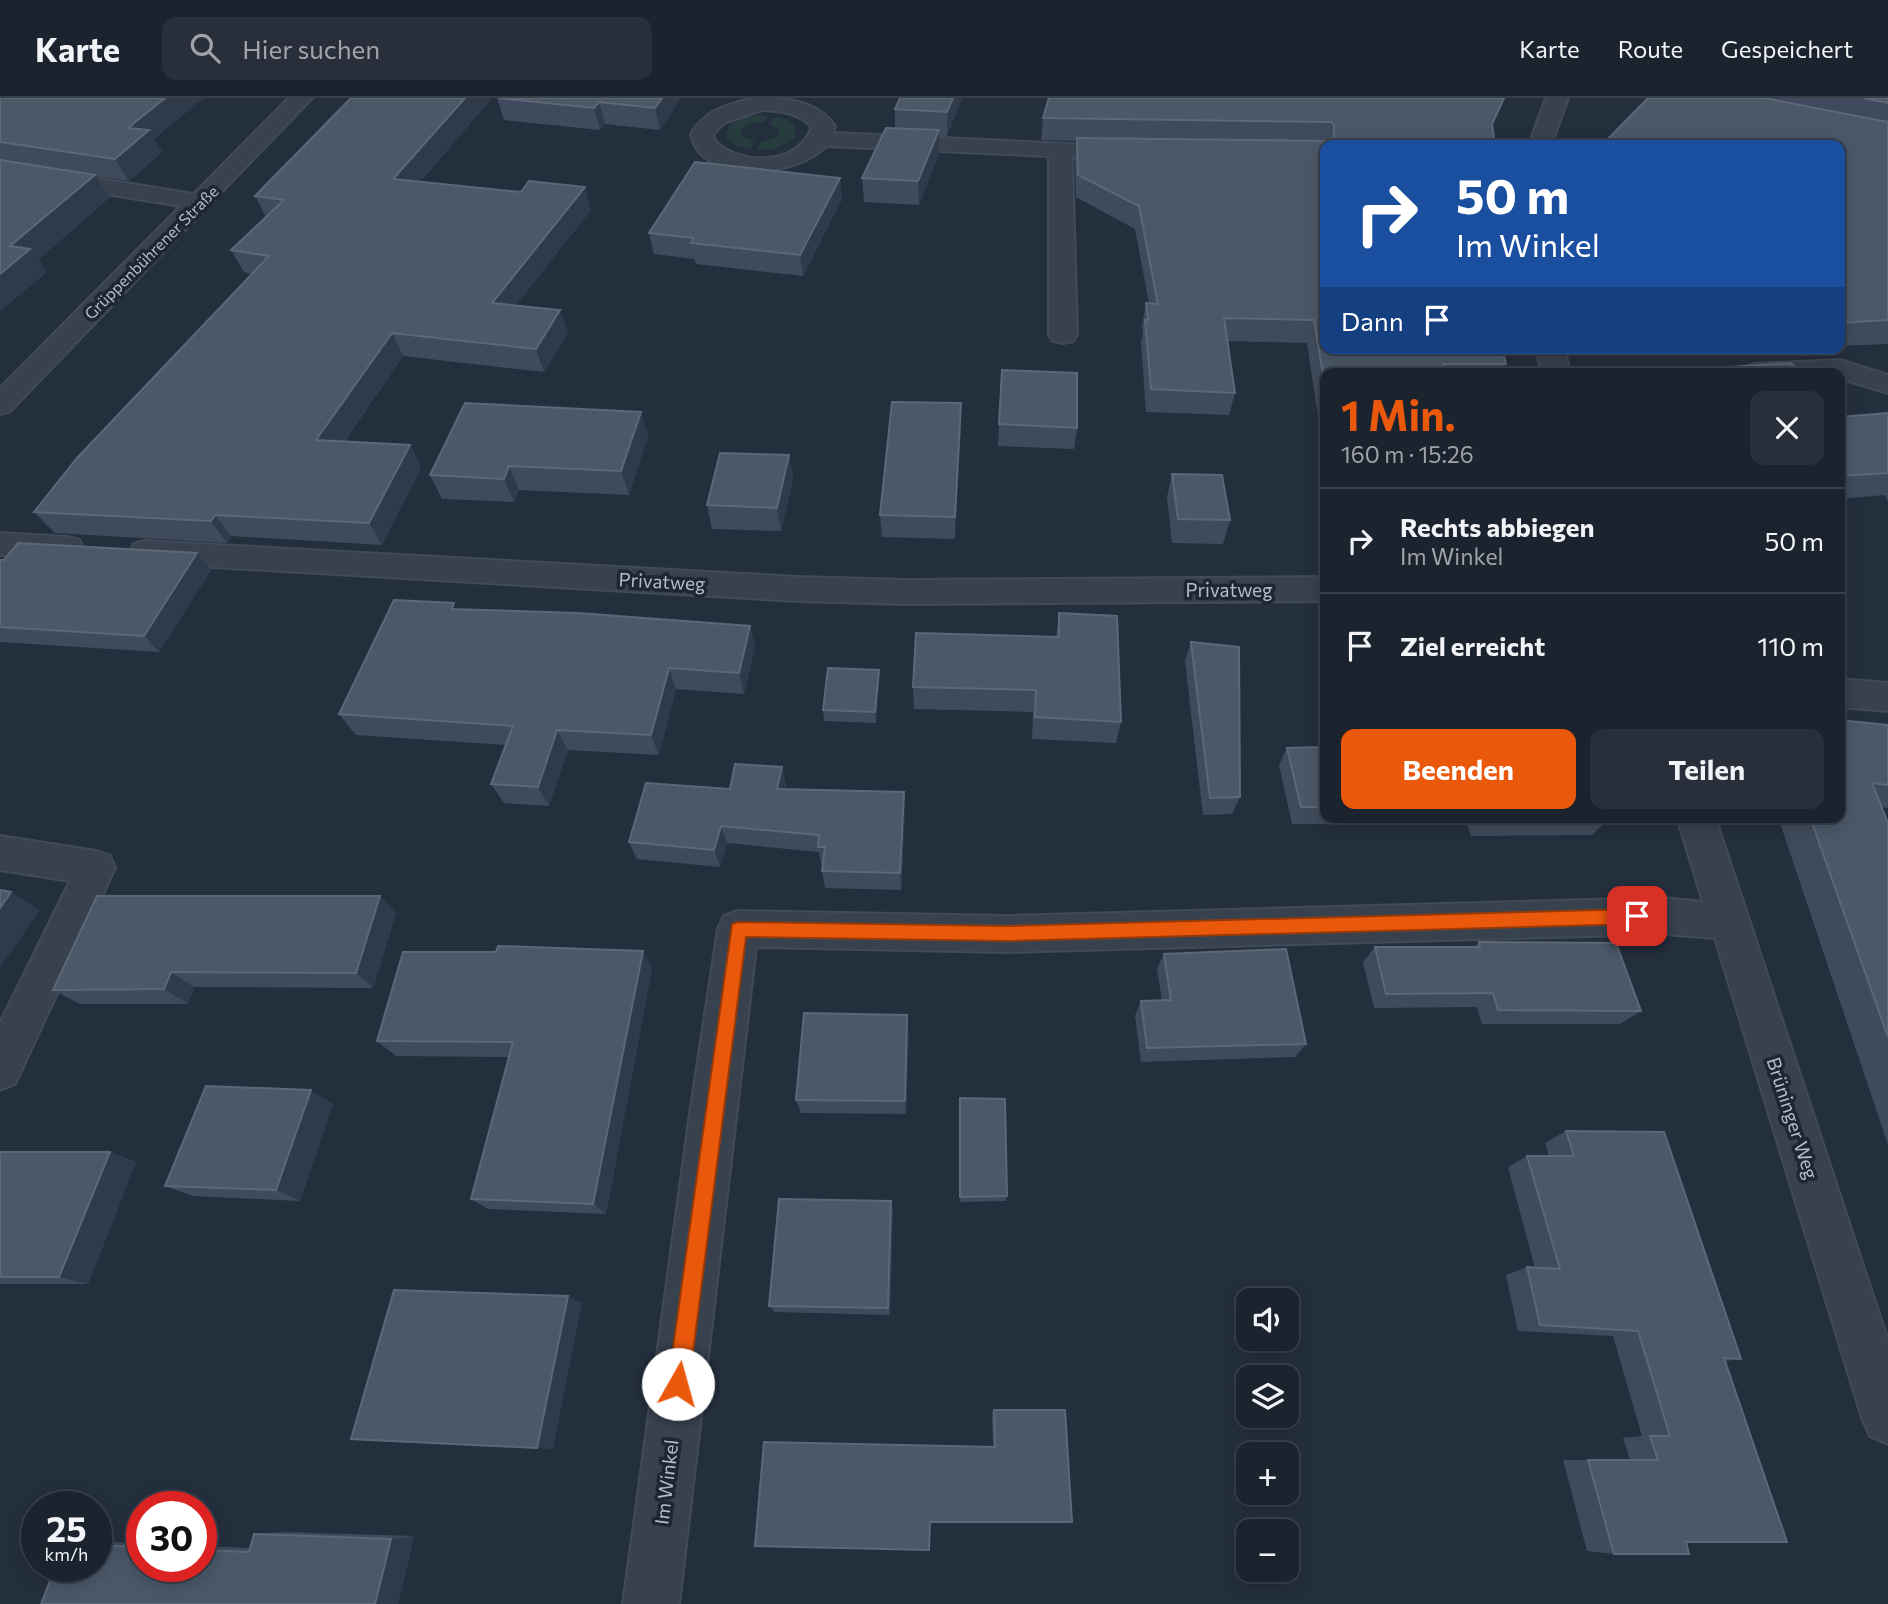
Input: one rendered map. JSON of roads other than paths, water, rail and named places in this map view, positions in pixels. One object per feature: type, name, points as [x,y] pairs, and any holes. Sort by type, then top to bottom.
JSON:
[{"type":"street","name":"Grüppenbührener Straße","points":[[0,405],[301,98]]},
{"type":"street","points":[[1542,140],[1557,98]]},
{"type":"street","points":[[778,103],[799,107],[815,115],[824,126],[822,139],[815,148],[785,161],[756,164],[728,160],[714,153],[706,145],[703,135],[722,104],[778,103]]},
{"type":"street","points":[[815,115],[838,109]]},
{"type":"street","points":[[822,139],[1060,151],[1143,152]]},
{"type":"street","points":[[1060,151],[1063,335]]},
{"type":"street","points":[[0,170],[200,202]]},
{"type":"street","points":[[1845,371],[1888,384]]},
{"type":"street","name":"Privatweg","points":[[0,544],[798,589],[920,592],[1320,589]]},
{"type":"street","points":[[1845,693],[1888,697]]},
{"type":"street","name":"Brüninger Weg","points":[[1698,823],[1888,1418]]},
{"type":"street","points":[[0,853],[96,868],[0,1069]]},
{"type":"street","name":"Im Winkel","points":[[650,1604],[738,929],[1007,934],[1664,916],[1730,922]]}]
